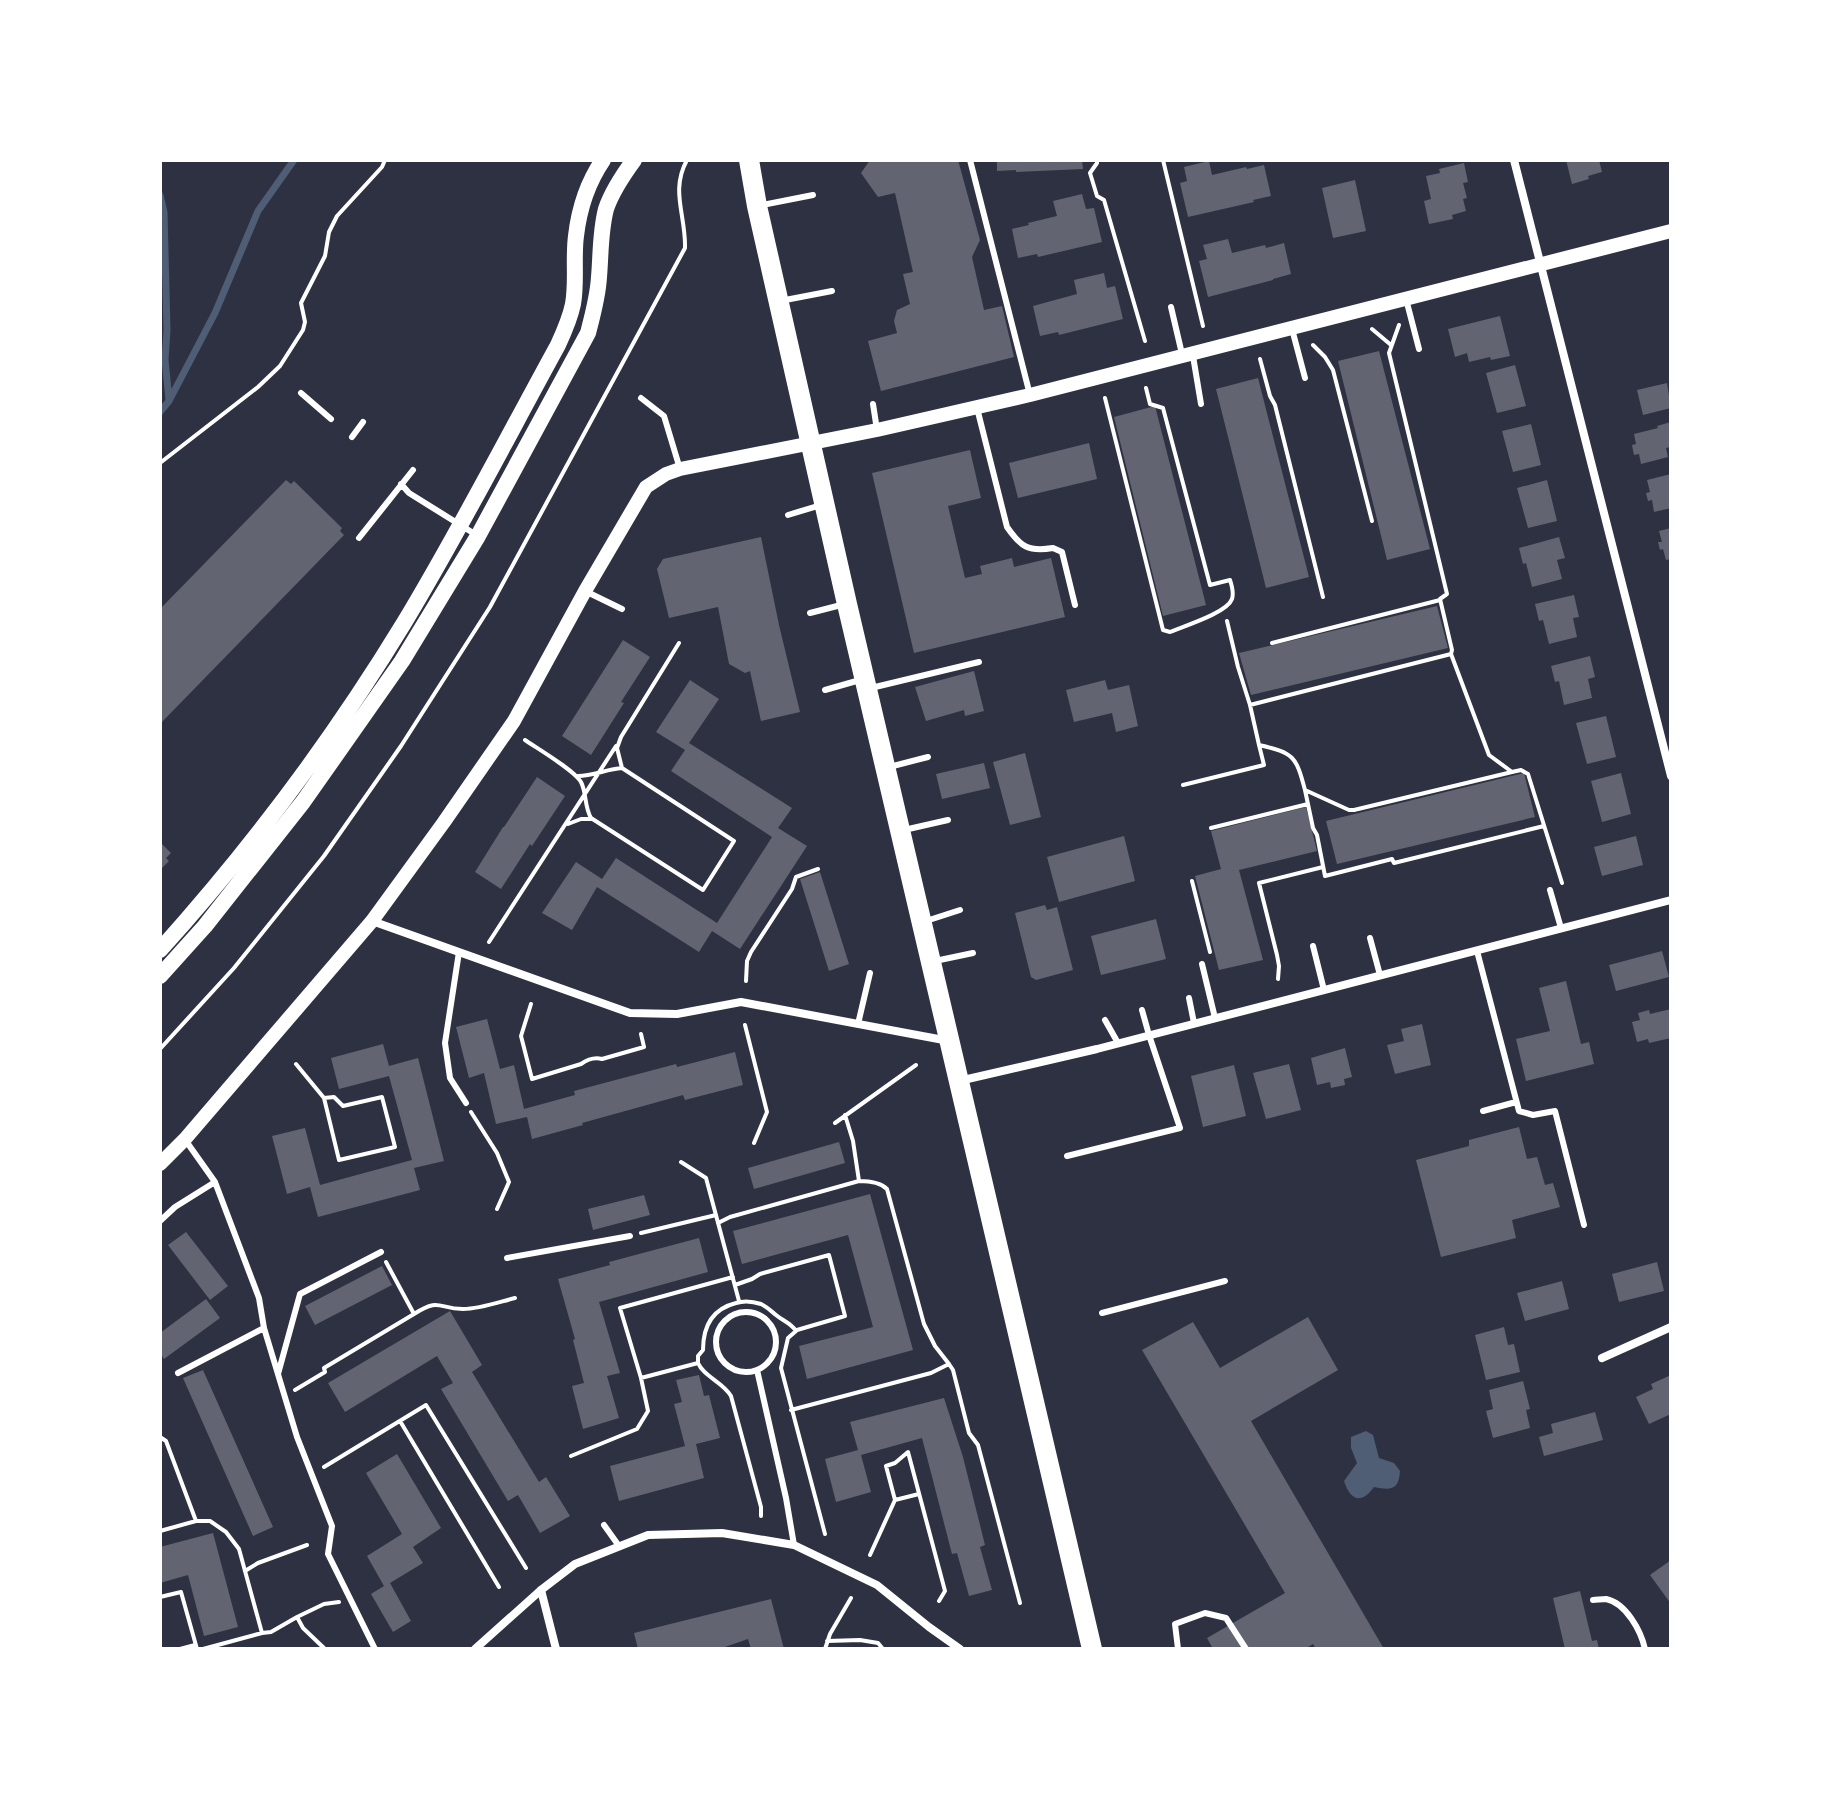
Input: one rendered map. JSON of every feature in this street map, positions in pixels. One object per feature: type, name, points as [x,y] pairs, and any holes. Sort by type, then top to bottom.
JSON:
[{"type":"main road","points":[[160,950],[240,855],[347,710],[404,623],[459,525],[567,325],[573,305],[576,274],[575,237],[584,199],[603,160]]},
{"type":"main road","points":[[160,976],[205,926],[312,791],[402,661],[478,536],[588,333],[595,309],[600,241],[607,207],[618,183],[634,160]]},
{"type":"main road","points":[[749,160],[847,604],[1092,1649]]},
{"type":"street","points":[[1514,160],[1671,776]]},
{"type":"street","points":[[160,1164],[185,1139],[372,921],[514,721],[646,487],[666,474],[977,408],[1671,231]]},
{"type":"street","points":[[959,1081],[1671,900]]},
{"type":"street","points":[[372,921],[630,1013],[677,1014],[741,1002],[950,1041]]},
{"type":"street","points":[[1602,1358],[1671,1327]]},
{"type":"street","points":[[475,1649],[575,1564],[648,1535],[722,1533],[794,1545],[877,1585],[960,1649]]},
{"type":"street","points":[[541,1590],[556,1649]]},
{"type":"lane","points":[[970,160],[1030,395]]},
{"type":"lane","points":[[757,206],[813,195]]},
{"type":"lane","points":[[779,302],[832,291]]},
{"type":"lane","points":[[1406,299],[1419,349]]},
{"type":"lane","points":[[1171,307],[1201,404]]},
{"type":"lane","points":[[1292,329],[1305,378]]},
{"type":"lane","points":[[301,393],[331,419]]},
{"type":"lane","points":[[641,398],[664,416],[680,469]]},
{"type":"lane","points":[[873,404],[877,430]]},
{"type":"lane","points":[[977,408],[1007,527],[1019,543],[1036,551],[1053,548],[1062,552],[1075,605]]},
{"type":"lane","points":[[352,437],[363,422]]},
{"type":"lane","points":[[359,538],[413,470]]},
{"type":"lane","points":[[401,484],[409,493],[478,536]]},
{"type":"lane","points":[[788,515],[824,504]]},
{"type":"lane","points":[[585,591],[622,609]]},
{"type":"lane","points":[[810,613],[847,604]]},
{"type":"lane","points":[[825,690],[979,662]]},
{"type":"lane","points":[[886,768],[928,757]]},
{"type":"lane","points":[[901,831],[948,820]]},
{"type":"lane","points":[[1550,890],[1561,928]]},
{"type":"lane","points":[[922,922],[960,910]]},
{"type":"lane","points":[[1370,938],[1380,975]]},
{"type":"lane","points":[[1313,946],[1324,990]]},
{"type":"lane","points":[[1477,951],[1519,1111],[1533,1115],[1555,1111],[1584,1225]]},
{"type":"lane","points":[[459,952],[445,1043],[450,1078],[466,1103]]},
{"type":"lane","points":[[931,962],[973,953]]},
{"type":"lane","points":[[1202,964],[1215,1018]]},
{"type":"lane","points":[[858,1024],[870,973]]},
{"type":"lane","points":[[1189,998],[1194,1023]]},
{"type":"lane","points":[[1067,1156],[1180,1128],[1142,1010]]},
{"type":"lane","points":[[1105,1020],[1118,1043]]},
{"type":"lane","points":[[1483,1111],[1516,1102]]},
{"type":"lane","points":[[185,1139],[215,1182],[259,1298],[283,1396],[332,1526],[328,1554],[375,1649]]},
{"type":"lane","points":[[160,1221],[175,1207],[215,1182]]},
{"type":"lane","points":[[507,1258],[630,1236]]},
{"type":"lane","points":[[278,1378],[300,1294],[381,1252]]},
{"type":"lane","points":[[1102,1313],[1225,1281]]},
{"type":"lane","points":[[744,1311],[764,1317],[776,1334],[774,1355],[757,1370],[740,1372],[731,1368],[718,1354],[716,1335],[726,1319],[734,1314],[744,1311]]},
{"type":"lane","points":[[178,1373],[264,1328]]},
{"type":"lane","points":[[757,1370],[794,1545]]},
{"type":"lane","points":[[604,1525],[619,1546]]},
{"type":"lane","points":[[1593,1600],[1604,1599],[1616,1604],[1637,1627],[1645,1649]]},
{"type":"lane","points":[[1178,1649],[1175,1624],[1205,1613],[1226,1618],[1246,1649]]},
{"type":"path","points":[[160,463],[258,387],[280,366],[303,330],[305,322],[301,303],[325,256],[329,232],[337,216],[385,160]]},
{"type":"path","points":[[160,1049],[234,968],[324,856],[401,746],[490,607],[685,248],[678,192],[687,160]]},
{"type":"path","points":[[1097,160],[1090,173],[1097,196],[1104,200],[1145,341]]},
{"type":"path","points":[[1163,160],[1203,326]]},
{"type":"path","points":[[1272,643],[1440,599],[1447,594],[1389,353],[1400,323]]},
{"type":"path","points":[[1372,329],[1391,345]]},
{"type":"path","points":[[1313,345],[1333,370],[1372,521]]},
{"type":"path","points":[[1260,359],[1275,405],[1323,597]]},
{"type":"path","points":[[1105,398],[1163,630],[1170,632],[1224,609],[1232,601],[1233,590],[1230,580],[1210,585],[1163,408],[1150,404],[1146,388]]},
{"type":"path","points":[[1440,599],[1451,654],[1489,755],[1512,772]]},
{"type":"path","points":[[1183,785],[1264,765],[1227,621]]},
{"type":"path","points":[[489,942],[565,827],[679,643]]},
{"type":"path","points":[[1250,705],[1451,654]]},
{"type":"path","points":[[525,740],[577,775],[583,785],[586,809],[592,819],[703,890],[734,841],[622,768],[617,748],[621,737]]},
{"type":"path","points":[[1259,745],[1277,749],[1296,760],[1325,876],[1392,859],[1394,863],[1544,826]]},
{"type":"path","points":[[577,775],[589,776],[622,768]]},
{"type":"path","points":[[1305,790],[1354,810],[1521,770],[1528,774],[1565,891]]},
{"type":"path","points":[[1211,828],[1308,804]]},
{"type":"path","points":[[565,827],[571,822],[592,819]]},
{"type":"path","points":[[1278,979],[1277,955],[1259,883],[1323,867]]},
{"type":"path","points":[[746,981],[747,961],[751,952],[792,889],[796,877],[818,869]]},
{"type":"path","points":[[1192,881],[1214,965]]},
{"type":"path","points":[[531,1004],[521,1036],[532,1079],[587,1060],[644,1047],[641,1034]]},
{"type":"path","points":[[745,1025],[767,1112],[754,1143]]},
{"type":"path","points":[[296,1064],[324,1098],[339,1160],[395,1147],[382,1097],[343,1106],[334,1097],[324,1098]]},
{"type":"path","points":[[835,1123],[916,1065]]},
{"type":"path","points":[[466,1103],[497,1153],[509,1182],[497,1209]]},
{"type":"path","points":[[845,1115],[853,1141],[859,1181]]},
{"type":"path","points":[[681,1162],[706,1178],[739,1302]]},
{"type":"path","points":[[718,1223],[859,1181],[883,1184],[887,1189],[924,1324],[935,1346],[953,1370],[969,1433],[978,1445],[1020,1603]]},
{"type":"path","points":[[630,1236],[716,1215]]},
{"type":"path","points":[[381,1252],[414,1314]]},
{"type":"path","points":[[735,1285],[760,1274],[829,1255],[845,1316],[796,1331]]},
{"type":"path","points":[[571,1456],[637,1429],[648,1411],[620,1308],[733,1277]]},
{"type":"path","points":[[283,1396],[428,1305],[464,1309],[515,1298]]},
{"type":"path","points":[[641,1378],[698,1363],[700,1369],[727,1389],[761,1516]]},
{"type":"path","points":[[791,1410],[931,1373],[949,1364]]},
{"type":"path","points":[[312,1475],[426,1405],[526,1568]]},
{"type":"path","points":[[400,1421],[499,1587]]},
{"type":"path","points":[[160,1437],[166,1441],[196,1521]]},
{"type":"path","points":[[870,1555],[895,1500],[886,1466],[908,1452],[945,1591],[939,1601]]},
{"type":"path","points":[[895,1500],[919,1494]]},
{"type":"path","points":[[160,1531],[196,1521],[210,1521],[226,1532],[239,1549],[262,1633]]},
{"type":"path","points":[[245,1571],[307,1545]]},
{"type":"path","points":[[160,1597],[181,1592],[198,1648]]},
{"type":"path","points":[[825,1649],[851,1598]]},
{"type":"path","points":[[180,1649],[271,1632],[324,1604],[351,1601]]},
{"type":"path","points":[[297,1617],[303,1628],[325,1649]]},
{"type":"path","points":[[827,1641],[860,1640],[878,1643],[883,1649]]},
{"type":"water","points":[[1366,1431],[1373,1435],[1379,1458],[1394,1463],[1400,1471],[1399,1478],[1393,1488],[1374,1487],[1365,1496],[1356,1498],[1344,1481],[1357,1463],[1351,1448],[1351,1437]]},
{"type":"building","points":[[870,160],[958,160],[980,240],[972,257],[984,310],[1002,306],[1014,357],[881,391],[868,341],[897,333],[894,321],[897,310],[910,304],[903,274],[913,272],[895,193],[878,197],[861,173]]},
{"type":"building","points":[[997,160],[1082,160],[1083,169],[997,171]]},
{"type":"building","points":[[1566,160],[1599,160],[1602,172],[1572,184]]},
{"type":"building","points":[[1209,161],[1212,175],[1264,165],[1271,196],[1188,217],[1180,183],[1187,181],[1184,167]]},
{"type":"building","points":[[1464,163],[1468,182],[1463,183],[1466,211],[1452,215],[1453,219],[1429,224],[1424,201],[1431,199],[1426,176],[1440,173],[1439,169]]},
{"type":"building","points":[[1355,180],[1366,231],[1333,238],[1322,188]]},
{"type":"building","points":[[1082,194],[1086,209],[1094,208],[1102,242],[1038,257],[1037,254],[1018,258],[1012,229],[1057,216],[1053,201]]},
{"type":"building","points":[[1228,239],[1232,253],[1284,243],[1291,274],[1208,297],[1199,261],[1207,259],[1203,245]]},
{"type":"building","points":[[1104,273],[1107,288],[1115,286],[1123,319],[1059,335],[1058,332],[1040,336],[1033,306],[1077,294],[1074,280]]},
{"type":"building","points":[[1500,316],[1510,356],[1469,362],[1467,353],[1455,357],[1448,329]]},
{"type":"building","points":[[1379,351],[1430,549],[1387,560],[1338,361]]},
{"type":"building","points":[[1515,365],[1526,406],[1497,413],[1486,373]]},
{"type":"building","points":[[1258,378],[1309,577],[1266,588],[1216,389]]},
{"type":"building","points":[[1667,383],[1671,408],[1643,415],[1637,390]]},
{"type":"building","points":[[1155,406],[1206,605],[1163,616],[1114,417]]},
{"type":"building","points":[[1671,422],[1671,447],[1666,448],[1668,457],[1641,464],[1639,454],[1634,455],[1634,434]]},
{"type":"building","points":[[1531,424],[1541,465],[1513,472],[1502,431]]},
{"type":"building","points":[[1089,443],[1097,479],[1018,498],[1009,463]]},
{"type":"building","points":[[970,450],[981,498],[948,506],[965,578],[982,574],[980,566],[1012,558],[1014,567],[1051,558],[1065,617],[914,653],[872,473]]},
{"type":"building","points":[[1671,474],[1671,508],[1654,512],[1652,500],[1648,501],[1646,493],[1650,492],[1647,480]]},
{"type":"building","points":[[286,480],[291,484],[294,481],[342,528],[340,531],[344,535],[160,724],[160,609]]},
{"type":"building","points":[[1547,480],[1557,521],[1528,528],[1517,488]]},
{"type":"building","points":[[1671,528],[1671,559],[1666,560],[1658,542],[1662,542],[1659,531]]},
{"type":"building","points":[[761,537],[800,712],[761,721],[750,671],[745,673],[729,664],[718,607],[669,618],[657,569],[663,559]]},
{"type":"building","points":[[1559,537],[1565,558],[1557,560],[1562,579],[1532,587],[1519,548]]},
{"type":"building","points":[[1574,595],[1579,617],[1573,618],[1577,637],[1549,644],[1535,604]]},
{"type":"building","points":[[1437,606],[1448,648],[1251,695],[1239,653]]},
{"type":"building","points":[[623,640],[650,657],[591,755],[562,736]]},
{"type":"building","points":[[1590,656],[1595,677],[1588,679],[1592,698],[1564,705],[1559,681],[1555,682],[1551,666]]},
{"type":"building","points":[[974,671],[984,711],[965,716],[964,710],[926,721],[915,687]]},
{"type":"building","points":[[690,680],[719,699],[689,743],[792,808],[778,828],[807,846],[740,949],[712,931],[699,952],[597,887],[572,930],[542,913],[576,862],[602,879],[616,858],[717,923],[772,837],[671,771],[685,750],[656,732]]},
{"type":"building","points":[[1105,680],[1108,690],[1129,685],[1138,726],[1116,732],[1112,713],[1074,722],[1066,690]]},
{"type":"building","points":[[1606,716],[1616,757],[1587,764],[1576,723]]},
{"type":"building","points":[[1025,753],[1041,817],[1010,825],[993,762]]},
{"type":"building","points":[[984,763],[990,788],[942,799],[936,774]]},
{"type":"building","points":[[1524,773],[1535,817],[1337,864],[1326,821]]},
{"type":"building","points":[[1621,773],[1631,814],[1602,822],[1591,781]]},
{"type":"building","points":[[537,777],[565,796],[501,889],[475,872]]},
{"type":"building","points":[[1306,807],[1317,851],[1239,870],[1263,960],[1219,970],[1195,876],[1221,869],[1211,831]]},
{"type":"building","points":[[1124,836],[1135,881],[1059,902],[1047,857]]},
{"type":"building","points":[[1636,836],[1643,865],[1602,876],[1594,847]]},
{"type":"building","points":[[160,842],[171,853],[166,858],[169,861],[160,870]]},
{"type":"building","points":[[820,872],[849,964],[829,971],[800,879]]},
{"type":"building","points":[[1045,905],[1047,910],[1057,907],[1073,970],[1036,980],[1031,977],[1015,913]]},
{"type":"building","points":[[1156,919],[1166,959],[1101,975],[1091,936]]},
{"type":"building","points":[[1662,951],[1669,977],[1616,991],[1609,965]]},
{"type":"building","points":[[1566,981],[1581,1044],[1589,1042],[1594,1064],[1526,1081],[1516,1039],[1550,1031],[1539,988]]},
{"type":"building","points":[[1671,1009],[1671,1038],[1637,1042],[1632,1022],[1640,1020],[1638,1013],[1649,1010],[1650,1014]]},
{"type":"building","points":[[487,1019],[500,1069],[514,1065],[524,1109],[575,1095],[574,1091],[735,1052],[743,1085],[685,1100],[683,1095],[532,1139],[527,1117],[496,1124],[484,1073],[469,1078],[456,1027]]},
{"type":"building","points":[[1422,1024],[1431,1065],[1395,1074],[1387,1045],[1404,1041],[1401,1029]]},
{"type":"building","points":[[383,1044],[389,1066],[418,1058],[444,1161],[414,1168],[420,1190],[318,1217],[310,1187],[287,1194],[272,1136],[305,1128],[320,1185],[412,1160],[389,1076],[339,1089],[331,1058]]},
{"type":"building","points":[[1345,1048],[1352,1077],[1344,1079],[1345,1085],[1331,1088],[1330,1082],[1317,1085],[1311,1058]]},
{"type":"building","points":[[1289,1064],[1301,1110],[1266,1119],[1253,1073]]},
{"type":"building","points":[[1234,1065],[1246,1116],[1203,1127],[1191,1076]]},
{"type":"building","points":[[1519,1127],[1527,1159],[1537,1157],[1545,1185],[1553,1183],[1560,1207],[1512,1220],[1516,1238],[1441,1257],[1416,1160],[1469,1146],[1469,1140]]},
{"type":"building","points":[[839,1142],[845,1163],[754,1189],[748,1168]]},
{"type":"building","points":[[870,1194],[913,1350],[807,1379],[799,1346],[873,1327],[848,1235],[742,1264],[733,1231]]},
{"type":"building","points":[[644,1195],[650,1215],[593,1230],[588,1209]]},
{"type":"building","points":[[186,1232],[228,1286],[210,1300],[168,1245]]},
{"type":"building","points":[[699,1238],[708,1272],[599,1302],[620,1373],[607,1376],[619,1418],[583,1429],[572,1386],[584,1383],[558,1279]]},
{"type":"building","points":[[1657,1262],[1664,1291],[1619,1302],[1612,1274]]},
{"type":"building","points":[[382,1266],[392,1285],[315,1325],[305,1306]]},
{"type":"building","points":[[1562,1281],[1569,1309],[1525,1321],[1517,1293]]},
{"type":"building","points":[[206,1299],[220,1318],[164,1359],[160,1353],[160,1333]]},
{"type":"building","points":[[450,1311],[482,1365],[472,1372],[539,1482],[546,1477],[570,1516],[540,1533],[518,1495],[508,1501],[441,1389],[453,1383],[437,1356],[345,1412],[328,1383]]},
{"type":"building","points":[[1308,1317],[1338,1370],[1251,1421],[1384,1649],[1316,1649],[1313,1644],[1305,1649],[1213,1649],[1207,1638],[1285,1593],[1142,1350],[1193,1322],[1220,1368]]},
{"type":"building","points":[[1504,1327],[1508,1345],[1514,1344],[1520,1372],[1486,1380],[1475,1335]]},
{"type":"building","points":[[203,1370],[273,1527],[253,1536],[183,1378]]},
{"type":"building","points":[[699,1375],[704,1396],[709,1395],[720,1438],[696,1444],[704,1478],[619,1501],[610,1466],[685,1446],[674,1404],[682,1402],[676,1380]]},
{"type":"building","points":[[1671,1375],[1671,1414],[1649,1424],[1636,1397],[1653,1389],[1651,1384]]},
{"type":"building","points":[[1523,1381],[1530,1409],[1526,1410],[1530,1428],[1493,1438],[1486,1411],[1493,1409],[1489,1390]]},
{"type":"building","points":[[944,1398],[963,1457],[985,1545],[980,1547],[992,1590],[969,1596],[957,1553],[952,1554],[922,1438],[861,1455],[871,1492],[836,1502],[825,1459],[858,1450],[850,1422]]},
{"type":"building","points":[[1595,1412],[1603,1440],[1544,1456],[1539,1437],[1553,1433],[1551,1424]]},
{"type":"building","points":[[397,1454],[441,1528],[413,1547],[423,1563],[390,1583],[411,1621],[393,1632],[371,1594],[384,1586],[367,1556],[402,1534],[366,1473]]},
{"type":"building","points":[[213,1533],[238,1627],[204,1636],[188,1575],[160,1583],[160,1547]]},
{"type":"building","points":[[1671,1560],[1671,1604],[1650,1575]]},
{"type":"building","points":[[1580,1591],[1592,1641],[1597,1640],[1599,1649],[1565,1649],[1553,1598]]},
{"type":"building","points":[[771,1599],[784,1649],[751,1649],[748,1639],[719,1649],[638,1649],[634,1633]]},
{"type":"waterway","points":[[160,412],[169,401],[215,313],[258,211],[294,160]]},
{"type":"waterway","points":[[160,195],[164,212],[165,360],[169,400]]}]
